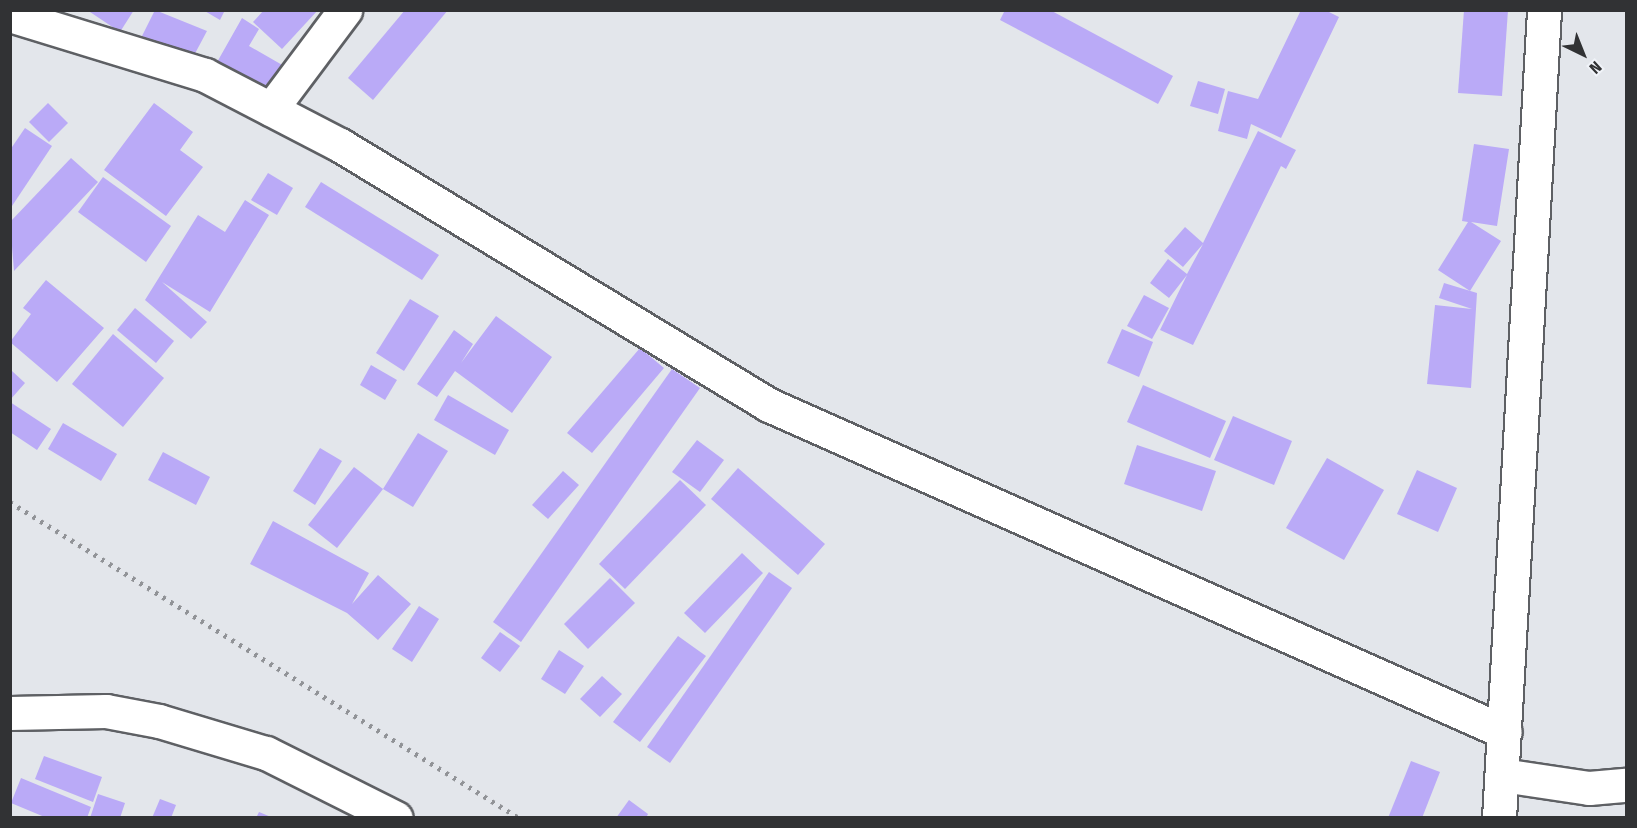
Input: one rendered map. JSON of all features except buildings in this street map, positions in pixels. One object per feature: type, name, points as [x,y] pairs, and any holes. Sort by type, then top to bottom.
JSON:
[{"type":"street","points":[[271,109],[345,10]]},
{"type":"street","points":[[1499,818],[1544,10]]},
{"type":"street","points":[[10,15],[205,75],[271,109],[769,405],[1505,732]]},
{"type":"street","points":[[10,713],[96,710],[159,721],[266,753],[396,818]]},
{"type":"street","points":[[1502,774],[1589,788],[1626,785]]},
{"type":"railway","points":[[10,502],[519,818]]}]
